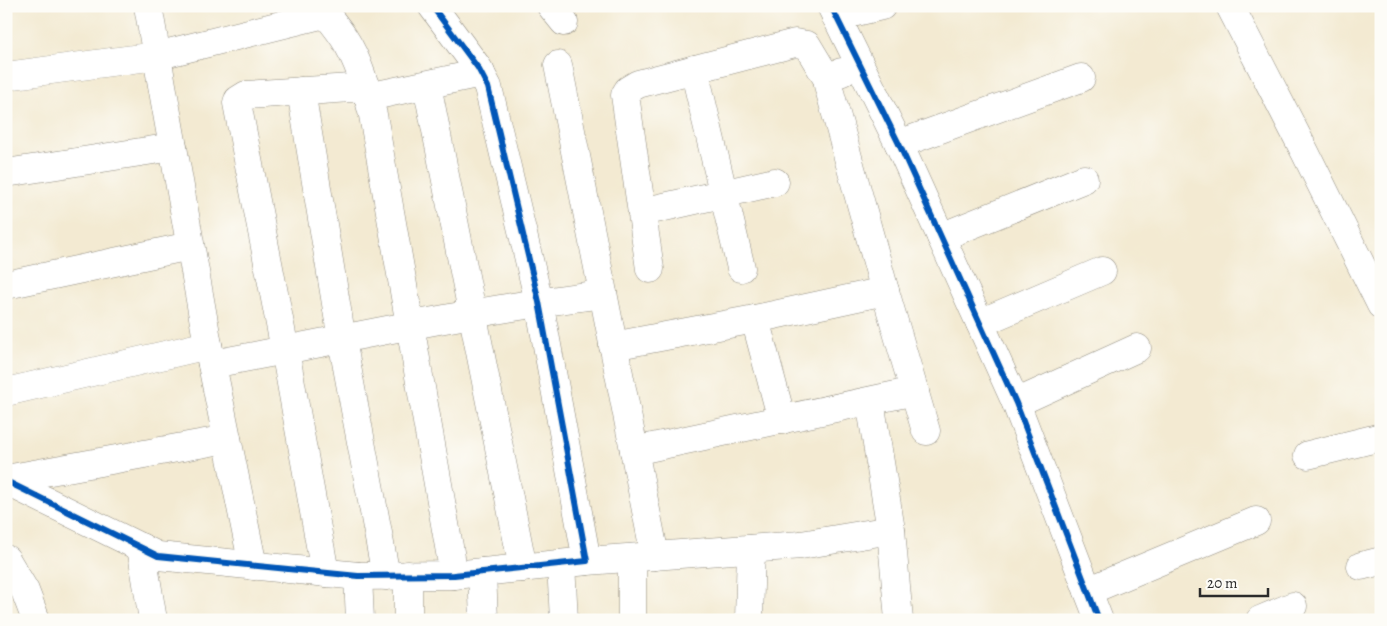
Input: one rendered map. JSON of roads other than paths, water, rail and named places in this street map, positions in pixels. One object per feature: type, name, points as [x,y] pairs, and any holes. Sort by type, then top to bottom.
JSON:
[{"type":"street","points":[[148,6],[210,354],[253,566]]},
{"type":"street","points":[[432,6],[481,73],[488,86],[539,302],[574,563],[564,620]]},
{"type":"street","points":[[882,6],[833,11],[899,144],[1016,403],[1099,620]]},
{"type":"street","points":[[1230,6],[1381,305]]},
{"type":"street","points":[[6,76],[156,56],[322,10],[344,38],[358,62],[367,92],[454,575]]},
{"type":"street","points":[[650,269],[625,95],[628,90],[638,84],[795,43],[807,45],[828,80],[885,291],[926,431]]},
{"type":"street","points":[[558,65],[634,451],[643,557],[632,620]]},
{"type":"street","points":[[828,80],[831,76],[860,65]]},
{"type":"street","points":[[694,69],[741,268]]},
{"type":"street","points":[[325,573],[285,350],[237,103],[238,100],[246,95],[301,91],[367,92],[428,85],[481,73]]},
{"type":"street","points":[[899,144],[1081,78]]},
{"type":"street","points":[[428,85],[523,568]]},
{"type":"street","points":[[301,91],[342,340],[408,620]]},
{"type":"street","points":[[6,173],[173,147]]},
{"type":"street","points":[[941,237],[1084,179]]},
{"type":"street","points":[[642,212],[775,182]]},
{"type":"street","points":[[6,285],[190,246]]},
{"type":"street","points":[[980,323],[1102,271]]},
{"type":"street","points":[[613,346],[756,320],[885,291]]},
{"type":"street","points":[[6,392],[210,354],[285,350],[539,302],[603,294]]},
{"type":"street","points":[[756,320],[782,420]]},
{"type":"street","points":[[1016,403],[1136,348]]},
{"type":"street","points":[[634,451],[915,391]]},
{"type":"street","points":[[870,401],[890,530],[899,620]]},
{"type":"street","points":[[1308,456],[1381,437]]},
{"type":"street","points":[[6,480],[227,438]]},
{"type":"street","points":[[6,480],[158,556],[358,576],[454,575],[643,557],[801,545],[890,530]]},
{"type":"street","points":[[1088,591],[1256,521]]},
{"type":"street","points":[[141,548],[153,620]]},
{"type":"street","points":[[749,620],[751,549]]},
{"type":"street","points":[[6,559],[25,592],[36,620]]},
{"type":"street","points":[[482,572],[484,620]]},
{"type":"street","points":[[358,576],[360,620]]},
{"type":"street","points":[[1260,620],[1293,606]]}]
